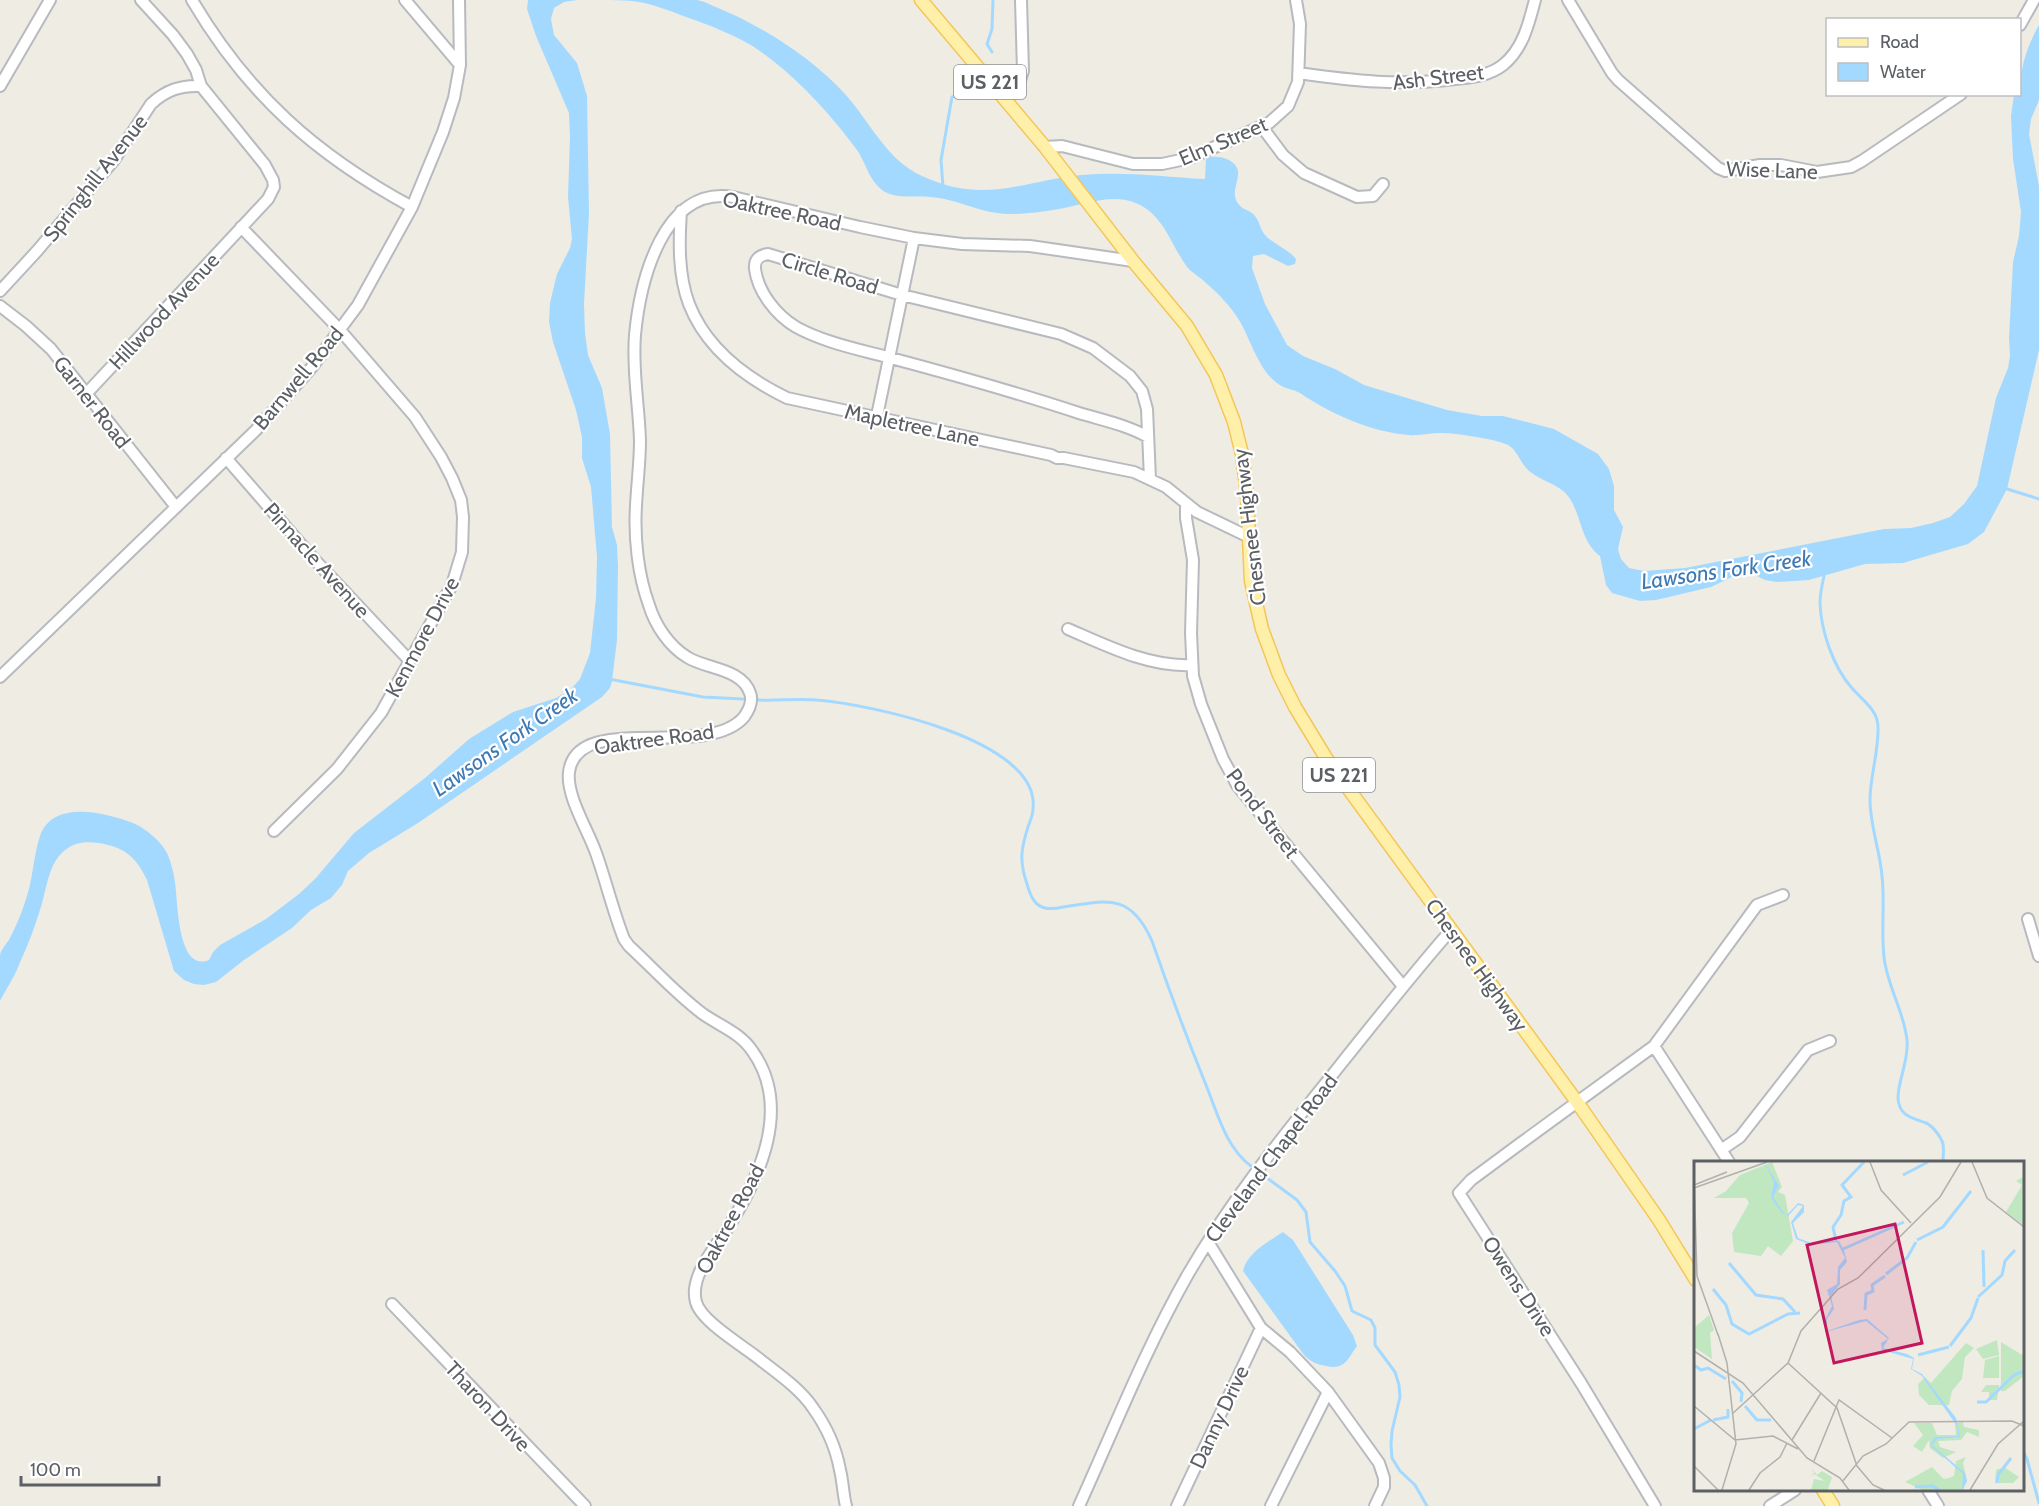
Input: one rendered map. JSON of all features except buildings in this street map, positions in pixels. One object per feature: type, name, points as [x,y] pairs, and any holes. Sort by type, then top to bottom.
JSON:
[{"type":"main road","name":"Chesnee Highway","points":[[921,0],[1045,147],[1186,326],[1216,375],[1234,422],[1242,454],[1247,494],[1251,581],[1260,620],[1275,665],[1295,708],[1326,758],[1577,1102],[1659,1220],[1694,1278]]},
{"type":"main road","points":[[1824,1491],[1833,1506]]},
{"type":"street","points":[[0,86],[50,0]]},
{"type":"street","points":[[141,0],[173,35],[196,70],[201,86]]},
{"type":"street","points":[[192,0],[248,81],[279,113],[327,155],[412,207]]},
{"type":"street","points":[[405,0],[460,65]]},
{"type":"street","name":"Barnwell Road","points":[[0,677],[286,397],[340,330],[367,290],[412,207],[443,132],[454,98],[460,65],[459,0]]},
{"type":"street","points":[[1004,99],[1020,80],[1023,70],[1021,0]]},
{"type":"street","name":"Elm Street","points":[[1045,147],[1062,146],[1133,164],[1162,164],[1190,159],[1262,127],[1288,106],[1296,90],[1299,73],[1300,24],[1296,0]]},
{"type":"street","name":"Ash Street","points":[[1299,73],[1390,84],[1444,81],[1488,74],[1503,65],[1520,46],[1535,0]]},
{"type":"street","name":"Wise Lane","points":[[1568,0],[1618,80],[1671,125],[1696,151],[1725,171],[1760,165],[1781,165],[1817,172],[1851,167],[1957,96]]},
{"type":"street","points":[[2021,22],[2034,0]]},
{"type":"street","name":"Hillwood Avenue","points":[[86,394],[268,199],[274,187],[273,180],[253,148],[201,86]]},
{"type":"street","name":"Springhill Avenue","points":[[0,291],[38,251],[114,160],[159,96],[179,87],[201,86]]},
{"type":"street","points":[[1262,127],[1282,155],[1304,173],[1318,180],[1357,197],[1373,196],[1383,184]]},
{"type":"street","name":"Oaktree Road","points":[[846,1506],[840,1468],[832,1444],[813,1407],[763,1361],[702,1314],[695,1301],[694,1293],[699,1274],[732,1221],[761,1164],[767,1144],[772,1105],[767,1079],[761,1064],[745,1042],[696,1008],[624,939],[595,852],[569,785],[570,769],[574,759],[589,745],[618,740],[700,736],[717,732],[740,720],[749,709],[751,702],[748,688],[738,679],[726,672],[688,658],[674,648],[649,606],[639,564],[636,508],[639,414],[634,376],[635,335],[644,289],[655,252],[668,227],[688,205],[705,197],[724,196],[914,238],[963,244],[1030,246],[1133,261]]},
{"type":"street","name":"Mapletree Lane","points":[[681,211],[680,251],[685,291],[693,314],[717,348],[766,388],[787,398],[877,416],[1057,458],[1126,469],[1166,487],[1197,512],[1249,537]]},
{"type":"street","name":"Kenmore Drive","points":[[241,227],[340,330],[429,436],[447,467],[461,500],[464,534],[458,569],[444,601],[381,713],[337,770],[274,831]]},
{"type":"street","points":[[877,416],[914,238]]},
{"type":"street","name":"Circle Road","points":[[1148,437],[1044,400],[825,339],[784,318],[765,296],[755,264],[761,255],[768,254],[902,295],[1061,334],[1093,348],[1130,376],[1142,391],[1147,409],[1150,479]]},
{"type":"street","name":"Garner Road","points":[[0,306],[51,349],[176,507]]},
{"type":"street","name":"Pinnacle Avenue","points":[[226,458],[313,558],[409,660]]},
{"type":"street","name":"Pond Street","points":[[1186,503],[1194,581],[1191,665],[1211,732],[1237,785],[1402,986]]},
{"type":"street","points":[[1068,629],[1156,662],[1191,665]]},
{"type":"street","points":[[1577,1102],[1654,1046],[1757,905],[1782,895]]},
{"type":"street","points":[[2028,919],[2039,957]]},
{"type":"street","name":"Cleveland Chapel Road","points":[[1079,1506],[1151,1345],[1208,1242],[1268,1156],[1402,986],[1451,930]]},
{"type":"street","points":[[1721,1150],[1740,1137],[1808,1050],[1830,1041]]},
{"type":"street","points":[[1654,1046],[1728,1161]]},
{"type":"street","name":"Owens Drive","points":[[1577,1102],[1471,1180],[1459,1192],[1581,1383],[1655,1506]]},
{"type":"street","points":[[1208,1242],[1261,1328],[1290,1352],[1328,1392],[1362,1437],[1382,1470],[1383,1486],[1375,1506]]},
{"type":"street","name":"Tharon Drive","points":[[392,1304],[585,1506]]},
{"type":"street","name":"Danny Drive","points":[[1177,1506],[1261,1328]]},
{"type":"street","points":[[1271,1506],[1328,1392]]},
{"type":"street","points":[[1770,1506],[1793,1491]]},
{"type":"street","points":[[1929,1491],[1938,1506]]},
{"type":"water","name":"Lawsons Fork Creek","points":[[528,0],[577,0],[564,2],[554,8],[551,19],[554,35],[577,63],[587,96],[589,213],[584,304],[585,333],[588,355],[602,388],[610,434],[612,527],[617,545],[618,566],[617,640],[610,688],[602,697],[418,823],[369,853],[348,871],[342,885],[331,898],[311,910],[292,928],[216,982],[204,985],[194,984],[184,980],[174,971],[147,880],[132,857],[115,847],[103,844],[88,842],[73,845],[61,854],[52,869],[28,943],[17,970],[0,1001],[0,955],[23,907],[30,886],[40,836],[47,824],[56,817],[81,812],[109,816],[138,825],[157,840],[167,853],[175,879],[181,933],[185,946],[191,956],[198,961],[209,960],[220,945],[266,919],[299,894],[315,879],[354,833],[425,778],[469,739],[513,712],[556,698],[571,689],[580,679],[590,653],[596,598],[597,557],[591,487],[582,458],[582,437],[576,410],[553,342],[549,322],[550,303],[557,274],[572,239],[568,197],[569,113],[536,36],[527,9]]},
{"type":"water","name":"Lawsons Fork Creek","points":[[601,0],[697,0],[708,3],[772,35],[807,60],[838,87],[900,162],[910,170],[944,185],[965,189],[1003,189],[1060,178],[1097,174],[1205,179],[1206,158],[1218,157],[1230,161],[1238,170],[1235,197],[1239,204],[1255,215],[1266,236],[1296,259],[1295,264],[1288,266],[1264,254],[1253,256],[1252,268],[1265,304],[1287,345],[1303,356],[1335,369],[1364,385],[1447,410],[1482,416],[1503,416],[1554,429],[1598,454],[1609,469],[1614,486],[1614,510],[1623,527],[1618,549],[1621,559],[1629,568],[1644,571],[1685,568],[1884,529],[1911,528],[1950,517],[1964,504],[1977,486],[1996,398],[2008,368],[2010,356],[2013,262],[2019,236],[2021,212],[2013,159],[2011,116],[2014,96],[2021,96],[2021,75],[2025,58],[2039,25],[2039,100],[2031,119],[2029,134],[2039,186],[2039,350],[2007,489],[1984,532],[1968,544],[1903,563],[1865,564],[1809,580],[1777,582],[1765,580],[1749,572],[1738,574],[1711,587],[1656,600],[1640,601],[1612,593],[1606,585],[1600,556],[1589,543],[1573,503],[1559,488],[1527,469],[1508,445],[1456,434],[1409,435],[1380,430],[1338,415],[1300,393],[1277,383],[1260,362],[1232,310],[1215,291],[1187,267],[1161,223],[1147,209],[1129,201],[1109,199],[1047,211],[1009,214],[989,212],[940,198],[899,196],[887,193],[874,182],[857,150],[821,106],[789,74],[766,56],[721,30],[659,7],[632,1]]},
{"type":"water","points":[[1283,1232],[1293,1240],[1353,1335],[1357,1346],[1342,1365],[1332,1367],[1319,1364],[1304,1355],[1243,1271],[1253,1253]]},
{"type":"waterway","points":[[992,52],[987,44],[992,29],[993,0]]},
{"type":"waterway","points":[[943,187],[941,160],[952,97],[974,89]]},
{"type":"waterway","points":[[2004,488],[2039,499]]},
{"type":"waterway","points":[[1824,576],[1820,603],[1829,648],[1845,679],[1869,706],[1877,721],[1878,736],[1870,791],[1870,809],[1882,876],[1884,957],[1907,1040],[1898,1091],[1899,1104],[1904,1113],[1929,1124],[1936,1132],[1943,1144],[1943,1161]]},
{"type":"waterway","points":[[609,679],[703,697],[743,699]]},
{"type":"waterway","points":[[758,700],[817,700],[873,709],[947,730],[981,745],[1010,763],[1028,784],[1033,809],[1022,855],[1024,876],[1029,892],[1037,904],[1046,908],[1105,902],[1116,903],[1136,914],[1152,941],[1223,1129],[1235,1150],[1251,1166]]},
{"type":"waterway","points":[[1263,1175],[1297,1200],[1306,1212],[1310,1242],[1345,1286],[1352,1311],[1371,1320],[1375,1328],[1375,1345],[1395,1372],[1399,1385],[1400,1397],[1392,1431],[1392,1458],[1400,1471],[1415,1485],[1427,1506]]},
{"type":"waterway","points":[[2024,1453],[2039,1503]]}]
